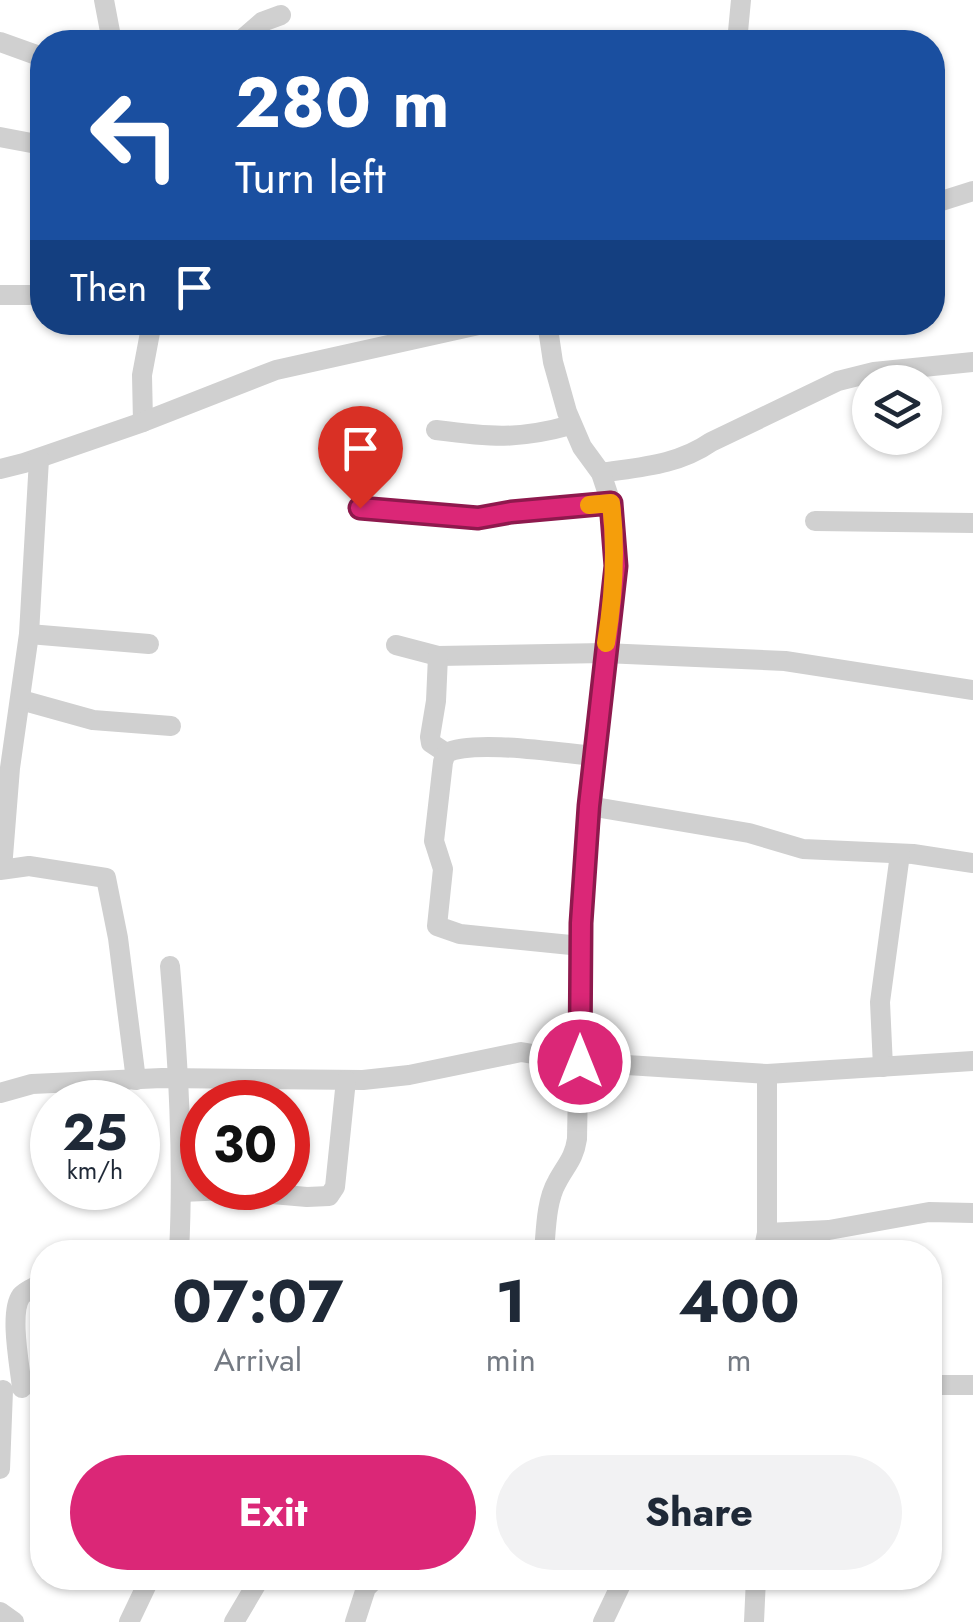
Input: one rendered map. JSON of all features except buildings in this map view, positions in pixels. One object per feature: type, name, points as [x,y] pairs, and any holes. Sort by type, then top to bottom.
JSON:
[{"type":"street","points":[[104,0],[110,30]]},
{"type":"street","points":[[738,30],[741,0]]},
{"type":"street","points":[[253,30],[281,15]]},
{"type":"street","points":[[0,42],[30,53]]},
{"type":"street","points":[[0,137],[30,143]]},
{"type":"street","points":[[945,200],[973,191]]},
{"type":"street","points":[[0,295],[30,295]]},
{"type":"street","points":[[143,422],[142,376],[150,335]]},
{"type":"street","points":[[0,469],[143,422],[276,370],[434,335]]},
{"type":"street","points":[[546,1240],[556,1182],[575,1158],[589,806],[616,566],[611,503],[601,473],[571,425],[548,335]]},
{"type":"street","points":[[601,473],[670,462],[694,454],[711,442],[838,381],[874,372],[973,362]]},
{"type":"street","points":[[436,430],[512,437],[571,425]]},
{"type":"street","points":[[39,459],[29,634],[10,768],[1,870],[29,866],[106,878],[118,938],[136,1080],[346,1080],[409,1075],[521,1052],[580,1062],[767,1074],[973,1061]]},
{"type":"street","points":[[360,508],[478,518],[611,503]]},
{"type":"street","points":[[815,521],[973,523]]},
{"type":"street","points":[[29,634],[149,644]]},
{"type":"street","points":[[396,645],[438,656],[604,653],[785,661],[973,690]]},
{"type":"street","points":[[438,656],[430,738],[446,754]]},
{"type":"street","points":[[21,700],[93,720],[170,726]]},
{"type":"street","points":[[446,754],[462,747],[595,756]]},
{"type":"street","points":[[446,754],[434,841],[443,869],[436,926],[460,934],[581,946]]},
{"type":"street","points":[[589,806],[749,833],[803,849],[973,863]]},
{"type":"street","points":[[883,1067],[880,1002],[900,854]]},
{"type":"street","points":[[170,966],[180,1154]]},
{"type":"street","points":[[765,1240],[767,1074]]},
{"type":"street","points":[[310,1197],[329,1196],[335,1186],[346,1080]]},
{"type":"street","points":[[0,1094],[30,1085]]},
{"type":"street","points":[[180,1240],[181,1210]]},
{"type":"street","points":[[780,1240],[929,1212],[973,1213]]},
{"type":"street","points":[[0,1469],[17,1389],[18,1301],[30,1290]]},
{"type":"street","points":[[942,1386],[973,1385]]},
{"type":"street","points":[[129,1622],[144,1590]]},
{"type":"street","points":[[234,1622],[253,1590]]},
{"type":"street","points":[[355,1622],[365,1590]]},
{"type":"street","points":[[603,1622],[618,1590]]},
{"type":"street","points":[[754,1622],[755,1590]]},
{"type":"street","points":[[0,1612],[14,1622]]},
{"type":"slow traffic","points":[[589,505],[611,503],[616,540],[606,643]]},
{"type":"route","points":[[360,508],[478,518],[611,503],[616,566],[589,806],[581,923],[580,1062]]}]
